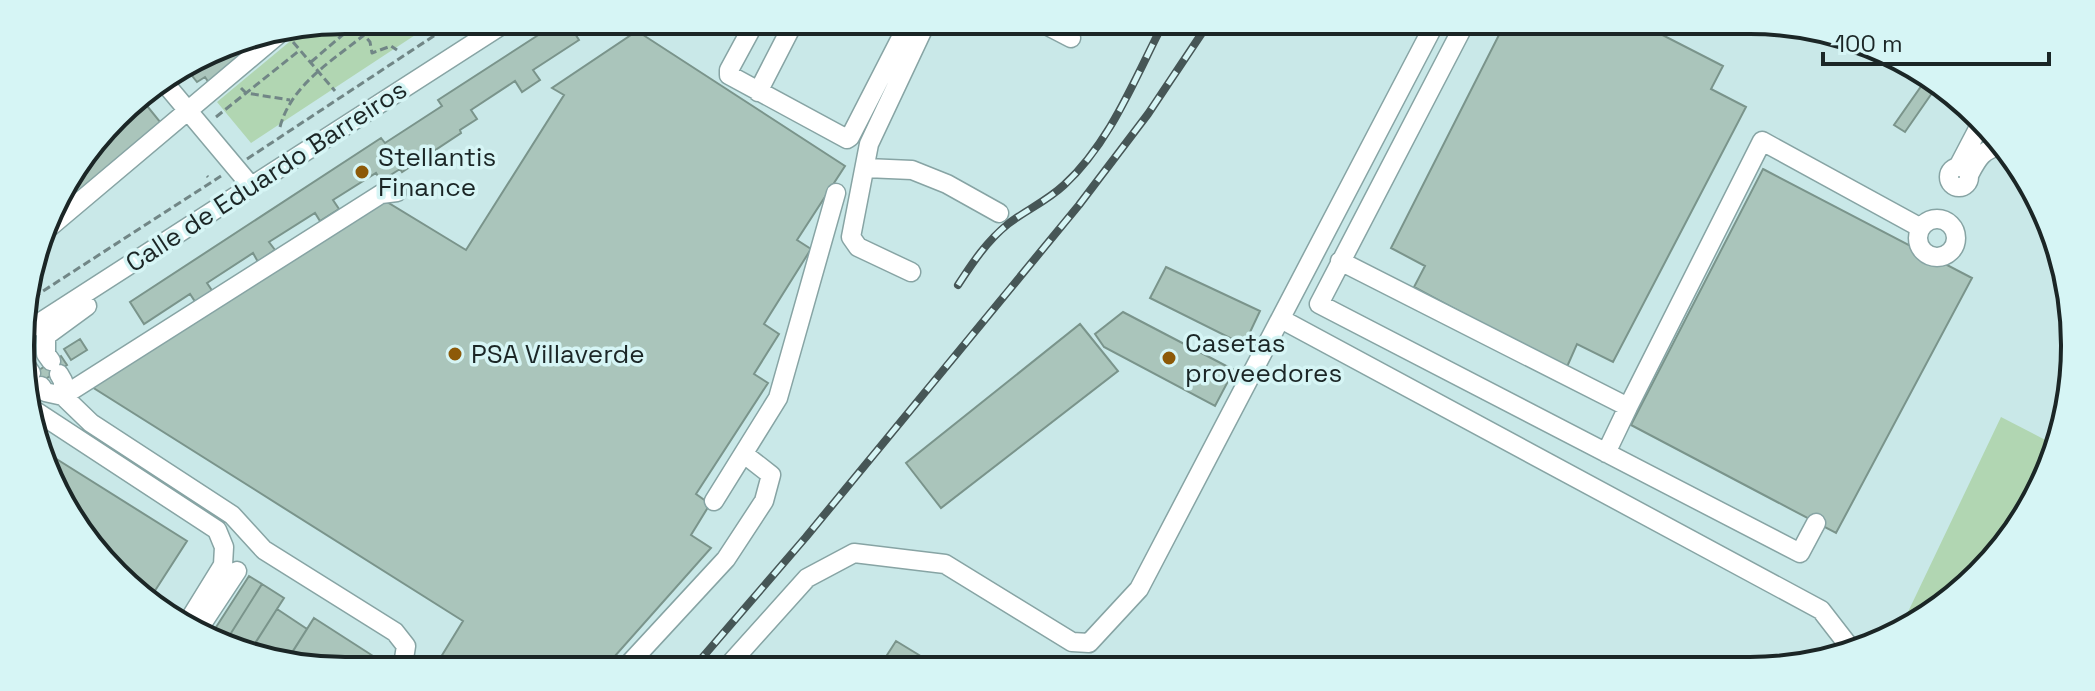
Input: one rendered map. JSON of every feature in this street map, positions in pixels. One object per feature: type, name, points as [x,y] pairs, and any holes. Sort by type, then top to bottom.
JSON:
[{"type":"street","name":"Calle de Eduardo Barreiros","points":[[35,325],[488,34]]},
{"type":"street","points":[[748,34],[729,75],[847,139],[903,34]]},
{"type":"street","points":[[758,92],[788,34]]},
{"type":"street","points":[[911,272],[858,247],[851,237],[869,144],[921,34]]},
{"type":"street","points":[[1063,34],[1071,38]]},
{"type":"street","points":[[736,657],[807,578],[854,553],[945,564],[1072,642],[1089,643],[1139,589],[1429,34]]},
{"type":"street","points":[[1459,34],[1319,304],[1800,553],[1816,523]]},
{"type":"street","points":[[62,216],[187,110],[275,42]]},
{"type":"street","points":[[169,88],[251,186]]},
{"type":"street","points":[[1941,219],[1977,133]]},
{"type":"street","points":[[1606,453],[1762,141],[1921,228]]},
{"type":"street","points":[[1961,176],[1990,148]]},
{"type":"street","points":[[866,168],[912,170],[947,184],[999,213]]},
{"type":"street","points":[[63,396],[381,194],[397,192]]},
{"type":"street","points":[[714,501],[778,398],[836,193]]},
{"type":"street","points":[[1941,219],[1950,224],[1956,235],[1953,247],[1944,256],[1931,256],[1921,248],[1918,237],[1921,228],[1927,222],[1941,219]]},
{"type":"street","points":[[1340,261],[1628,407]]},
{"type":"street","points":[[63,396],[63,381],[46,354],[46,336],[91,303],[101,282]]},
{"type":"street","points":[[1281,319],[1821,610],[1845,641]]},
{"type":"street","points":[[36,381],[45,392],[63,396],[91,423],[232,515],[264,550],[395,632],[406,646],[404,657]]},
{"type":"street","points":[[42,416],[217,530],[224,547],[223,565],[192,616]]},
{"type":"street","points":[[635,657],[726,559],[764,501],[771,475],[744,454]]},
{"type":"street","points":[[203,622],[237,571]]},
{"type":"path","points":[[310,62],[344,34]]},
{"type":"path","points":[[280,127],[290,100],[318,72],[364,35],[370,42],[372,53],[391,46],[397,50]]},
{"type":"path","points":[[289,39],[335,91]]},
{"type":"path","points":[[331,45],[340,54]]},
{"type":"path","points":[[216,117],[300,50]]},
{"type":"path","points":[[237,82],[246,93],[290,100]]},
{"type":"green space","points":[[346,34],[417,34],[251,143],[217,102],[293,39]]},
{"type":"green space","points":[[2001,417],[2046,440],[2029,483],[1997,535],[1955,580],[1907,614]]},
{"type":"building","name":"Stellantis Finance","points":[[540,34],[575,34],[579,40],[533,70],[540,80],[522,92],[515,81],[471,110],[477,119],[402,172],[400,169],[381,181],[376,173],[333,200],[339,209],[320,221],[315,213],[269,242],[275,250],[258,262],[253,253],[207,283],[213,292],[196,303],[190,294],[144,324],[130,302],[381,138],[385,143],[442,106],[438,100]]},
{"type":"building","name":"PSA Villaverde","points":[[633,34],[642,34],[845,166],[797,240],[811,249],[764,324],[779,334],[754,374],[768,383],[696,494],[710,504],[691,535],[711,548],[614,657],[441,657],[463,621],[92,387],[382,199],[466,250],[564,95],[552,88]]},
{"type":"building","points":[[1499,34],[1661,34],[1723,66],[1711,89],[1746,107],[1613,362],[1577,344],[1566,369],[1414,287],[1425,266],[1391,248]]},
{"type":"building","points":[[248,50],[209,83],[205,77],[197,82],[192,75]]},
{"type":"building","points":[[1922,85],[1932,93],[1905,132],[1894,125]]},
{"type":"building","points":[[147,106],[161,123],[71,198],[98,156],[140,111]]},
{"type":"building","points":[[1763,169],[1972,278],[1836,533],[1631,425]]},
{"type":"building","name":"Casetas proveedores","points":[[1166,267],[1260,311],[1244,345],[1150,298]]},
{"type":"building","name":"Casetas proveedores","points":[[1123,312],[1234,370],[1215,406],[1104,347],[1095,334]]},
{"type":"building","points":[[1080,324],[1118,371],[941,508],[906,463]]},
{"type":"building","points":[[80,339],[87,350],[71,360],[64,349]]},
{"type":"building","points":[[61,356],[67,365],[37,385],[36,372]]},
{"type":"building","points":[[56,458],[187,541],[154,592],[125,566],[86,519]]},
{"type":"building","points":[[249,576],[262,584],[230,635],[215,628]]},
{"type":"building","points":[[262,584],[284,598],[255,643],[230,635]]},
{"type":"building","points":[[277,609],[307,629],[292,652],[256,642]]},
{"type":"building","points":[[314,618],[375,657],[325,656],[292,652]]},
{"type":"building","points":[[896,641],[922,657],[886,657]]},
{"type":"railway","points":[[958,285],[993,237],[1057,191],[1095,150],[1120,109],[1158,34]]},
{"type":"railway","points":[[703,657],[806,537],[1079,205],[1148,114],[1201,34]]},
{"type":"place","name":"Stellantis Finance","points":[[362,172]]},
{"type":"place","name":"PSA Villaverde","points":[[455,354]]},
{"type":"place","name":"Casetas proveedores","points":[[1169,358]]}]
